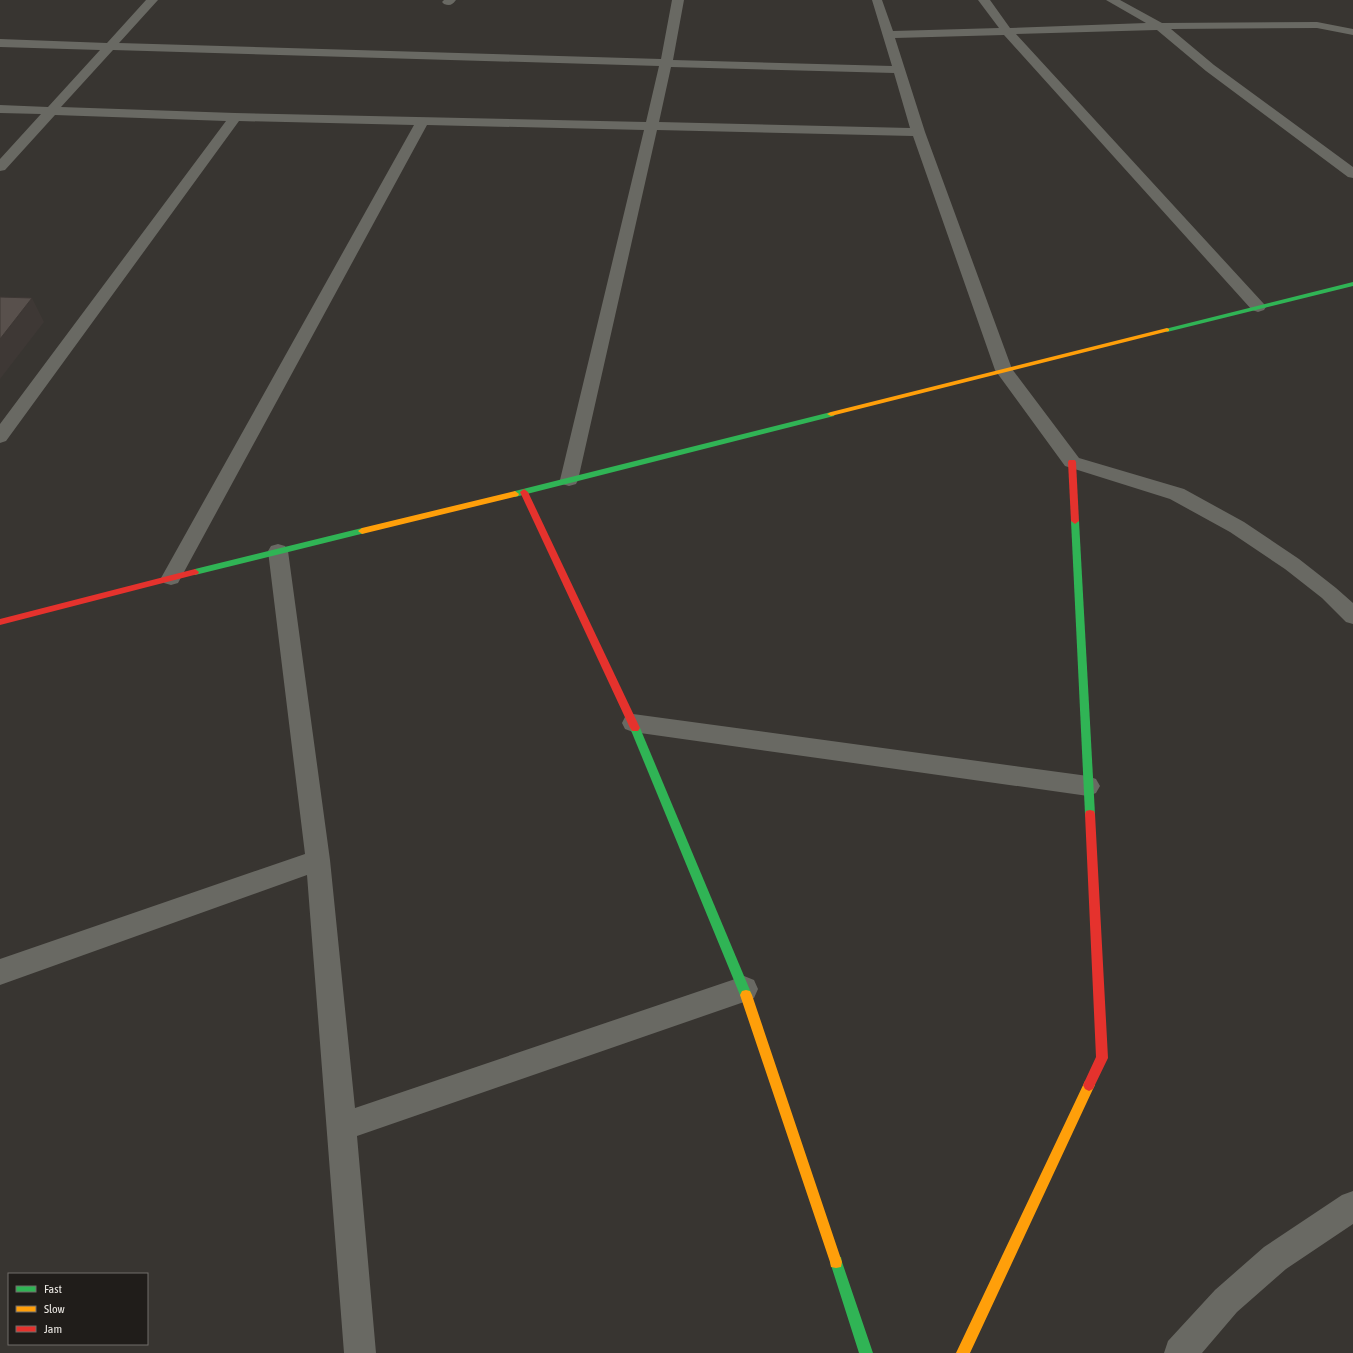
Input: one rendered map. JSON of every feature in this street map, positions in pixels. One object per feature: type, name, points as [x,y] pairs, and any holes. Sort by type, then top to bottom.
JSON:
[{"type":"street","points":[[0,167],[152,0]]},
{"type":"street","points":[[569,480],[650,126],[666,63],[678,0]]},
{"type":"street","points":[[877,0],[918,132],[1004,370],[1072,462],[1102,1058],[963,1353]]},
{"type":"street","points":[[984,0],[1006,30],[1258,307]]},
{"type":"street","points":[[1112,0],[1160,26],[1210,68],[1353,174]]},
{"type":"street","points":[[888,35],[1160,26],[1317,25],[1353,32]]},
{"type":"street","points":[[0,43],[899,70]]},
{"type":"street","points":[[0,109],[235,117],[918,132]]},
{"type":"street","points":[[0,437],[235,117]]},
{"type":"street","points":[[171,578],[423,121]]},
{"type":"street","points":[[0,622],[278,551],[524,492],[1004,370],[1353,284]]},
{"type":"street","points":[[1072,462],[1178,494],[1237,527],[1292,564],[1329,593],[1353,616]]},
{"type":"street","points":[[524,492],[633,723],[744,989],[866,1353]]},
{"type":"street","points":[[278,551],[318,860],[342,1127],[360,1353]]},
{"type":"street","points":[[633,723],[1088,786]]},
{"type":"street","points":[[0,972],[318,860]]},
{"type":"street","points":[[342,1127],[744,989]]},
{"type":"street","points":[[1180,1353],[1226,1301],[1275,1258],[1353,1206]]},
{"type":"building","points":[[0,297],[32,298],[0,339]]},
{"type":"traffic: fast","points":[[1167,330],[1353,284]]},
{"type":"traffic: fast","points":[[515,494],[831,414]]},
{"type":"traffic: fast","points":[[1075,521],[1090,814]]},
{"type":"traffic: fast","points":[[195,572],[362,531]]},
{"type":"traffic: fast","points":[[635,728],[746,995]]},
{"type":"traffic: fast","points":[[836,1262],[866,1353]]},
{"type":"traffic: slow","points":[[831,414],[1167,330]]},
{"type":"traffic: slow","points":[[362,531],[515,494]]},
{"type":"traffic: slow","points":[[746,995],[836,1262]]},
{"type":"traffic: slow","points":[[963,1353],[1089,1085]]},
{"type":"traffic: jam","points":[[1072,462],[1075,521]]},
{"type":"traffic: jam","points":[[524,492],[635,728]]},
{"type":"traffic: jam","points":[[0,622],[195,572]]},
{"type":"traffic: jam","points":[[1089,1085],[1102,1058],[1090,814]]}]
